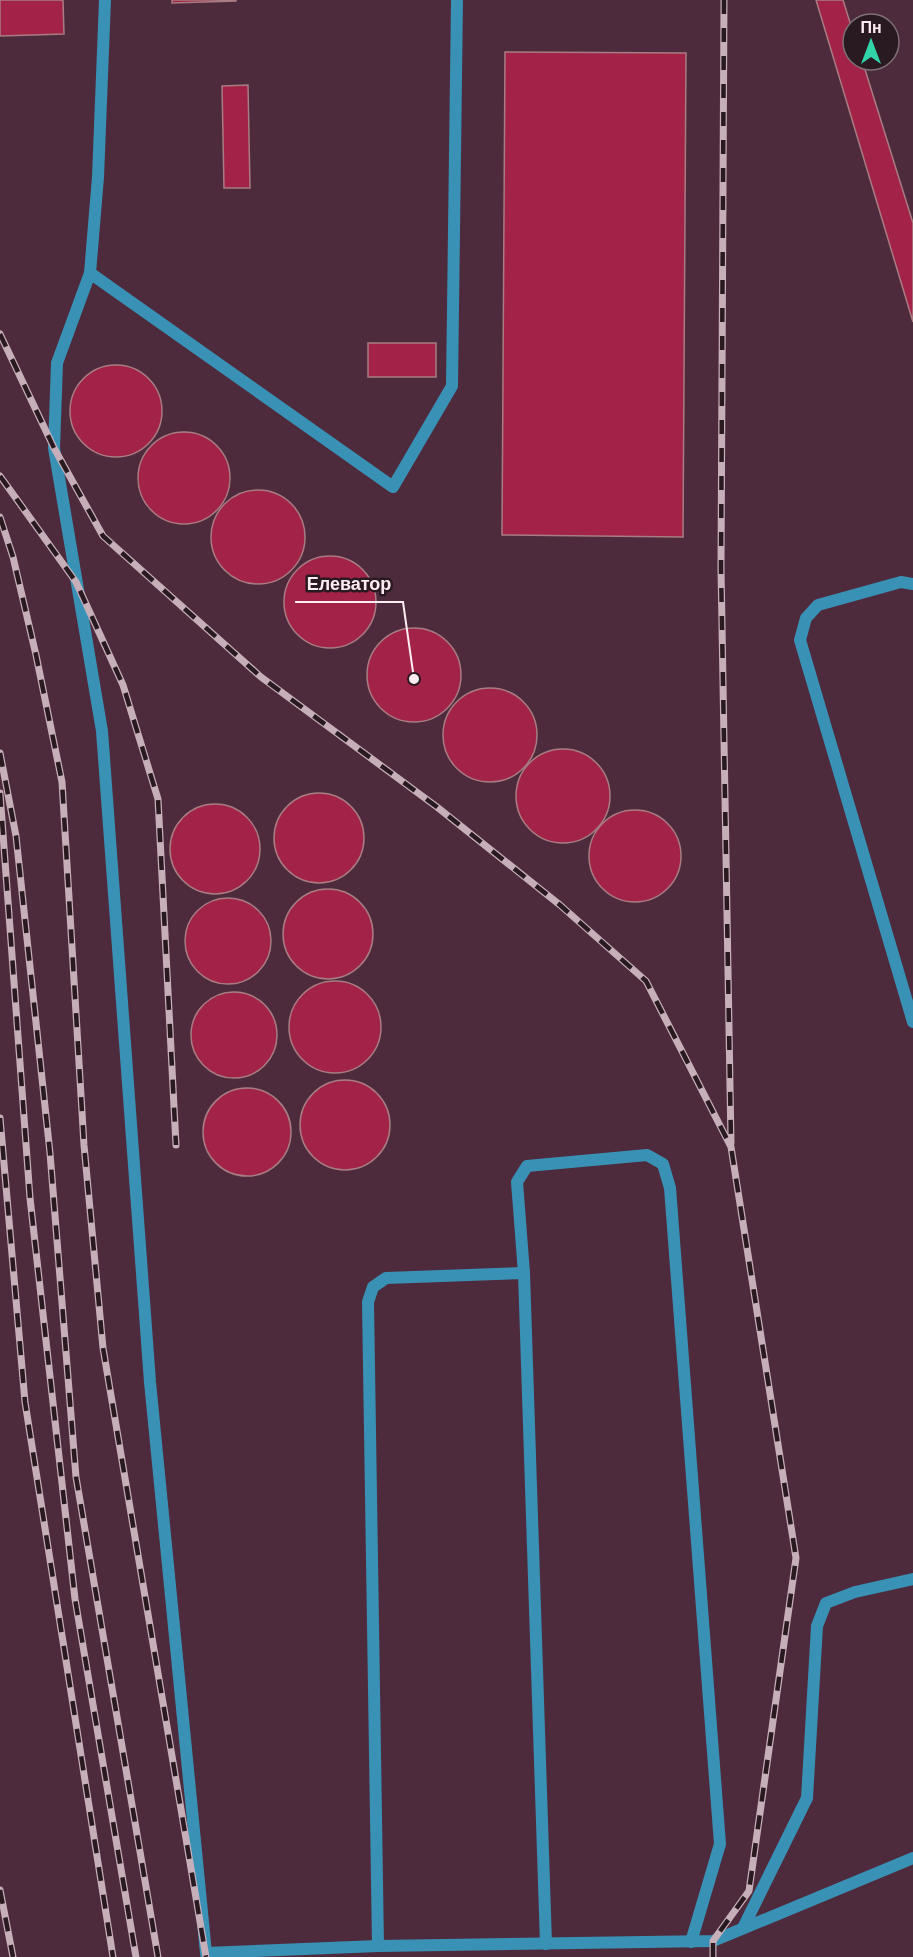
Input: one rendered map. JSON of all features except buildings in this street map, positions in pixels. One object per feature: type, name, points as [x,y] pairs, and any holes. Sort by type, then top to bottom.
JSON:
[{"type":"lane","points":[[105,0],[98,177],[90,273],[57,363],[54,448],[102,731],[150,1382],[207,1955],[378,1946],[713,1941],[913,1858]]},
{"type":"lane","points":[[90,273],[393,487],[452,386],[457,0]]},
{"type":"lane","points":[[913,584],[901,582],[818,605],[806,618],[800,640],[913,1022]]},
{"type":"lane","points":[[546,1944],[525,1273],[517,1182],[527,1166],[647,1155],[663,1164],[670,1188],[720,1844],[691,1942]]},
{"type":"lane","points":[[378,1946],[368,1302],[373,1287],[386,1278],[525,1273]]},
{"type":"lane","points":[[743,1928],[807,1798],[817,1626],[826,1603],[855,1592],[913,1579]]},
{"type":"railway","points":[[724,0],[721,568],[731,1143]]},
{"type":"railway","points":[[0,334],[54,448],[103,536],[261,677],[437,807],[560,905],[646,981],[731,1147],[796,1558],[749,1891],[713,1941],[713,1957]]},
{"type":"railway","points":[[0,476],[76,582],[123,685],[158,799],[176,1145]]},
{"type":"railway","points":[[0,517],[13,557],[36,655],[62,782],[84,1145],[103,1348],[206,1957]]},
{"type":"railway","points":[[0,753],[16,836],[50,1153],[76,1477],[158,1957]]},
{"type":"railway","points":[[0,793],[30,1198],[75,1599],[136,1957]]},
{"type":"railway","points":[[0,1118],[25,1402],[113,1957]]},
{"type":"railway","points":[[0,1890],[13,1957]]},
{"type":"place","name":"Елеватор","points":[[414,679]]}]
